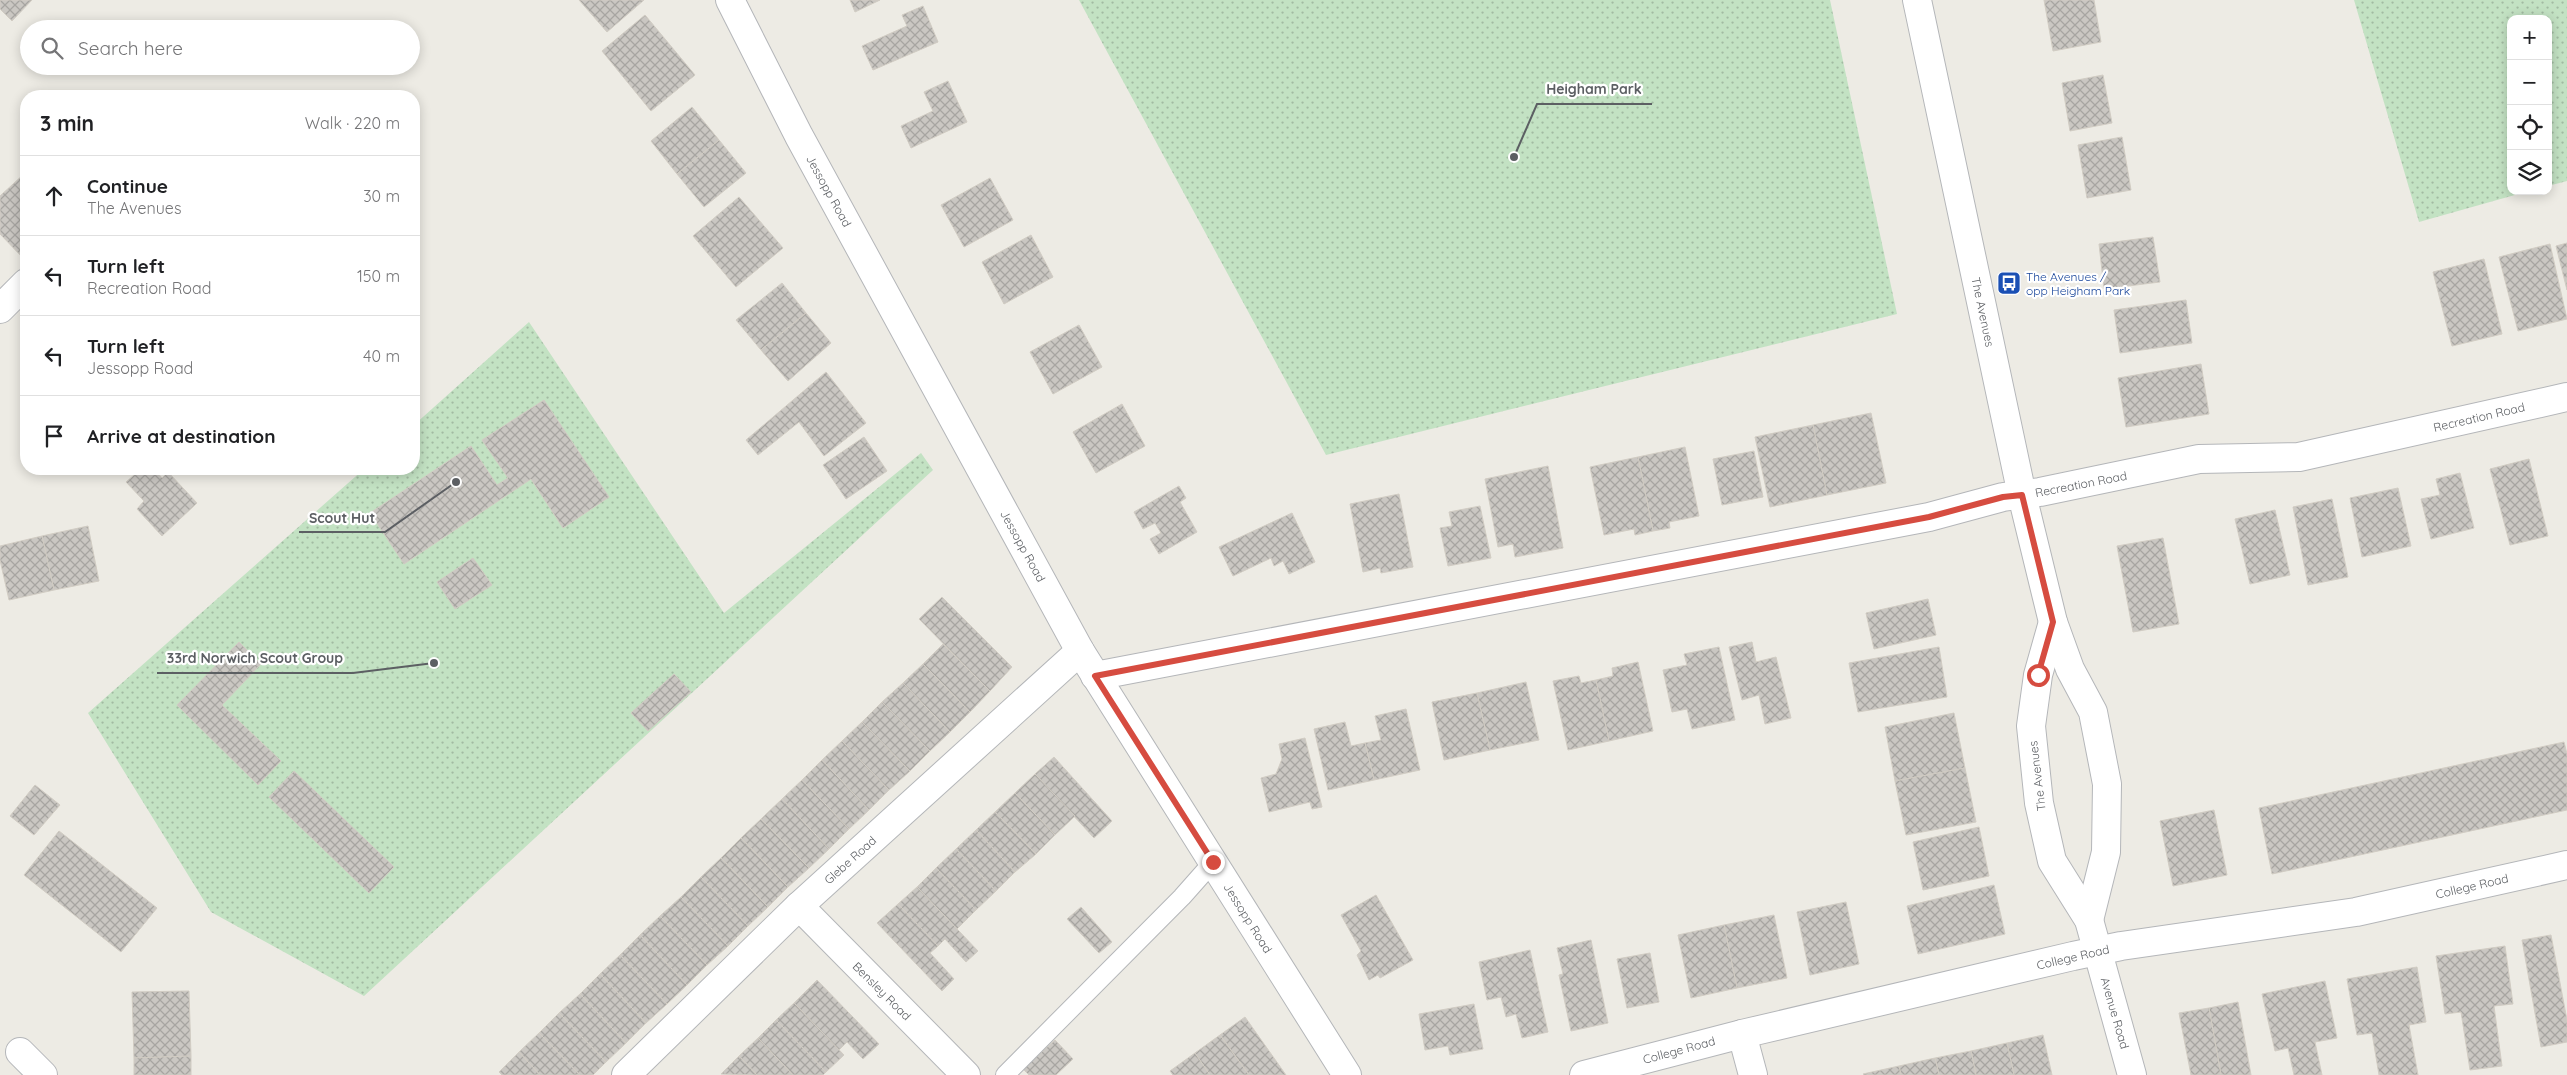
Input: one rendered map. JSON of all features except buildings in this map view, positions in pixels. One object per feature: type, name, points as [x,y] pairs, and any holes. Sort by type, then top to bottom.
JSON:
[{"type":"street","name":"Jessopp Road","points":[[730,0],[799,136],[1080,651],[1346,1075]]},
{"type":"street","name":"The Avenues","points":[[1917,0],[2022,495],[2053,622],[2070,669],[2093,712],[2107,784],[2106,852],[2089,920]]},
{"type":"street","points":[[0,309],[20,289]]},
{"type":"street","name":"Recreation Road","points":[[1095,676],[1929,517],[2003,497],[2022,495],[2199,459],[2298,457],[2567,397]]},
{"type":"street","name":"The Avenues","points":[[2053,622],[2038,675],[2032,726],[2039,803],[2052,862],[2089,920],[2097,951]]},
{"type":"street","name":"Glebe Road","points":[[626,1075],[799,906],[1080,651]]},
{"type":"street","name":"College Road","points":[[1584,1075],[1742,1034],[2097,951],[2356,912],[2567,865]]},
{"type":"street","name":"Bensley Road","points":[[799,906],[966,1075]]},
{"type":"street","name":"Avenue Road","points":[[2097,951],[2132,1075]]},
{"type":"street","points":[[1742,1034],[1753,1075]]},
{"type":"lane","points":[[1005,1075],[1182,897],[1213,862]]},
{"type":"green space","points":[[1079,0],[1830,0],[1897,314],[1326,455]]},
{"type":"green space","points":[[2354,0],[2567,0],[2567,181],[2552,185],[2552,15],[2507,15],[2507,195],[2515,195],[2419,222]]},
{"type":"green space","points":[[529,322],[724,613],[921,453],[933,470],[364,996],[211,912],[88,713],[357,475],[420,475],[420,420]]},
{"type":"place","name":"Heigham Park","points":[[1514,157]]},
{"type":"place","name":"The Avenues / opp Heigham Park","points":[[2009,283]]},
{"type":"place","name":"Scout Hut","points":[[456,482]]},
{"type":"place","name":"33rd Norwich Scout Group","points":[[434,663]]},
{"type":"route","points":[[1213,862],[1095,676],[1929,517],[2003,497],[2022,495],[2053,622],[2038,675]]}]
